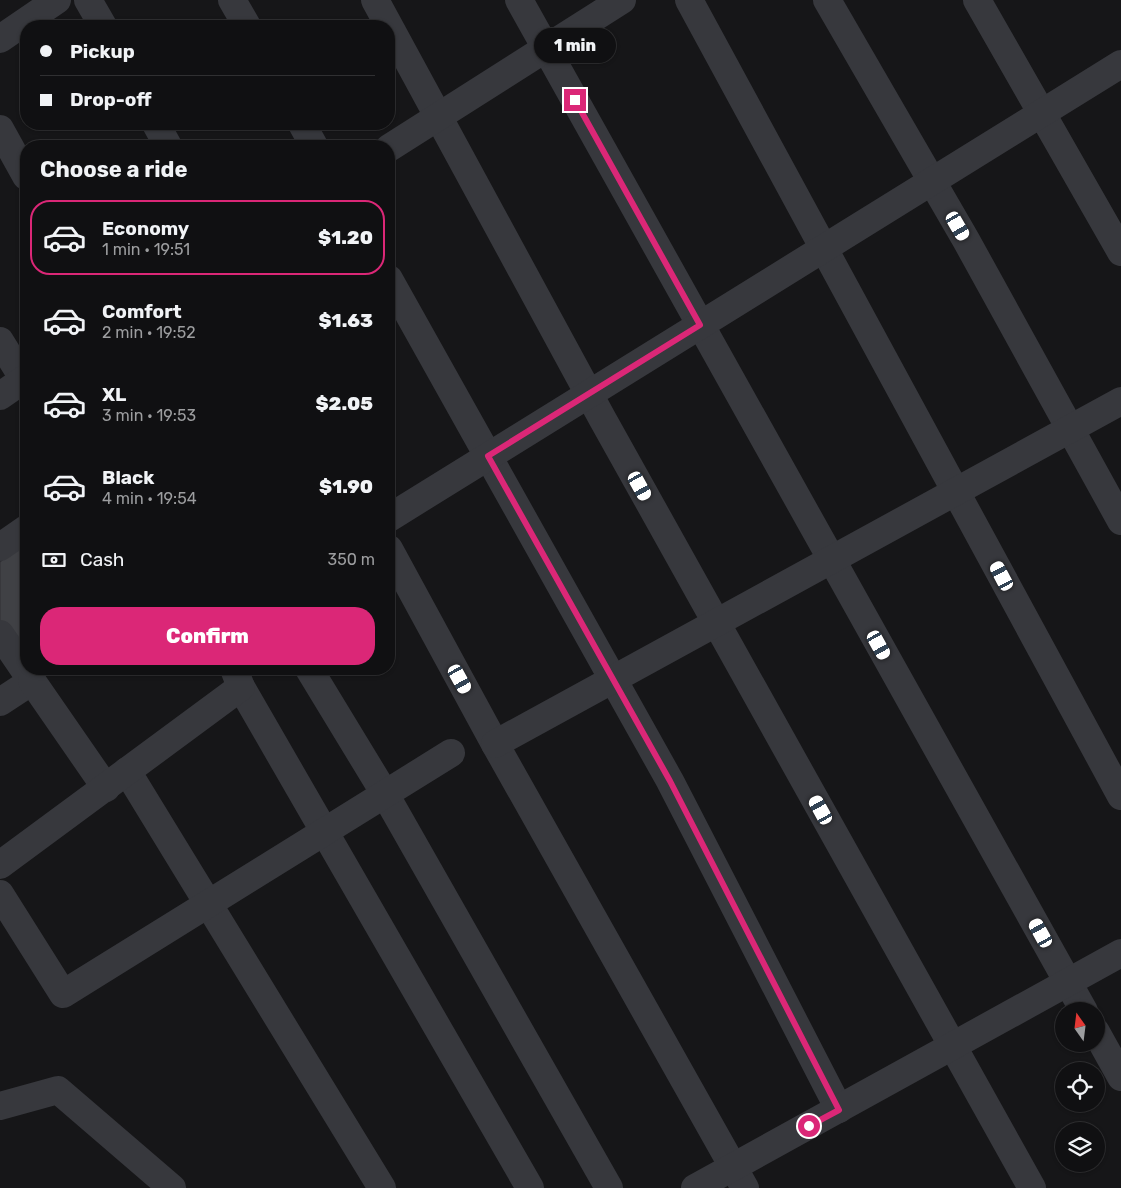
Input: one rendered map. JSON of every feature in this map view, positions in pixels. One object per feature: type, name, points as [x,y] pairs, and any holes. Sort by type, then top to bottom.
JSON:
[{"type":"street","points":[[27,20],[57,0]]},
{"type":"street","points":[[88,0],[100,20]]},
{"type":"street","points":[[232,0],[244,20]]},
{"type":"street","points":[[375,0],[386,20]]},
{"type":"street","points":[[519,0],[1079,1002]]},
{"type":"street","points":[[395,144],[622,0]]},
{"type":"street","points":[[689,0],[1121,796]]},
{"type":"street","points":[[827,0],[932,181],[1121,521]]},
{"type":"street","points":[[977,0],[1121,252]]},
{"type":"street","points":[[0,38],[20,25]]},
{"type":"street","points":[[395,37],[589,394],[1032,1188]]},
{"type":"street","points":[[395,514],[1121,64]]},
{"type":"street","points":[[0,129],[20,165]]},
{"type":"street","points":[[395,290],[670,781],[839,1110]]},
{"type":"street","points":[[0,341],[20,371]]},
{"type":"street","points":[[0,396],[20,384]]},
{"type":"street","points":[[495,744],[1121,401]]},
{"type":"street","points":[[0,547],[20,533]]},
{"type":"street","points":[[395,560],[495,744],[739,1178]]},
{"type":"street","points":[[0,634],[20,663]]},
{"type":"street","points":[[28,675],[106,788]]},
{"type":"street","points":[[313,675],[385,794],[609,1188]]},
{"type":"street","points":[[0,865],[106,788],[237,678],[530,1188]]},
{"type":"street","points":[[0,702],[32,681]]},
{"type":"street","points":[[0,894],[64,994],[451,753]]},
{"type":"street","points":[[127,771],[382,1188]]},
{"type":"street","points":[[695,1188],[739,1178],[839,1110],[1069,984],[1121,953]]},
{"type":"street","points":[[1105,1048],[1121,1077]]},
{"type":"street","points":[[0,1106],[58,1090],[172,1188]]},
{"type":"building","points":[[20,547],[20,651],[0,621],[0,562]]},
{"type":"route","points":[[575,100],[700,325],[488,456],[670,781],[839,1110],[809,1126]]}]
